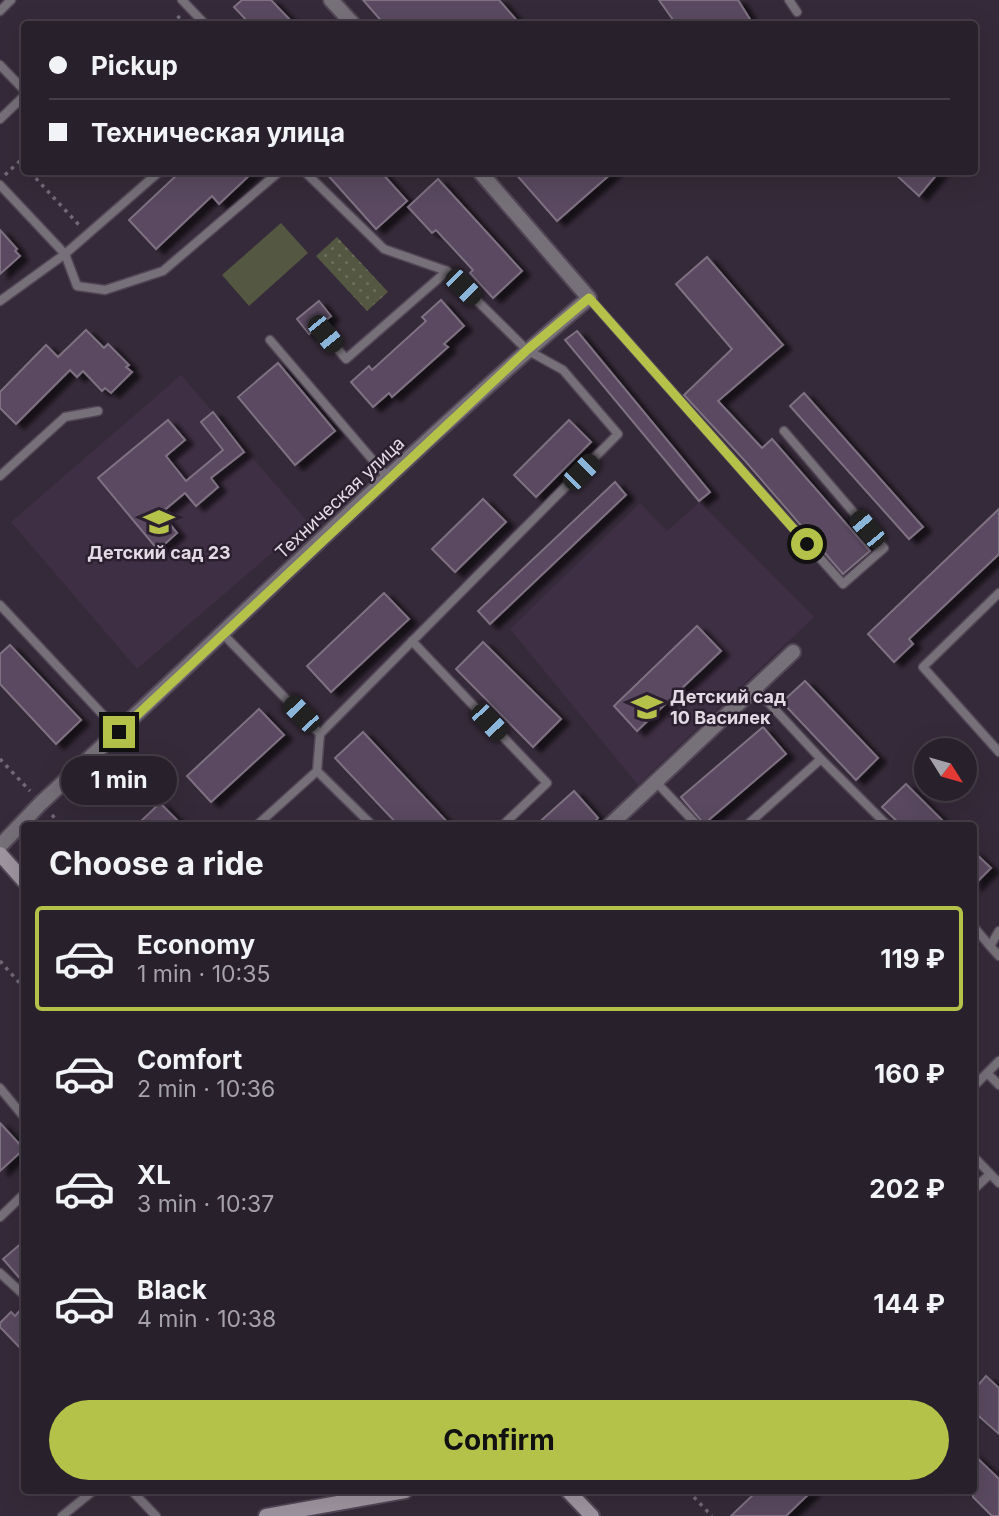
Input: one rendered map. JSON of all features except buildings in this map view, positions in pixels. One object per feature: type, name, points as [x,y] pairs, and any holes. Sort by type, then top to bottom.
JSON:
[{"type":"main road","points":[[0,854],[21,878]]},
{"type":"main road","points":[[266,1516],[388,1494]]},
{"type":"main road","points":[[571,1494],[592,1516]]},
{"type":"street","points":[[331,0],[350,21]]},
{"type":"street","points":[[483,175],[589,298]]},
{"type":"street","name":"Техническая улица","points":[[23,822],[527,350],[589,298]]},
{"type":"street","points":[[613,822],[793,652]]},
{"type":"street","name":"Техническая улица","points":[[0,846],[21,824]]},
{"type":"lane","points":[[0,11],[11,0]]},
{"type":"lane","points":[[182,0],[202,21]]},
{"type":"lane","points":[[789,0],[797,12]]},
{"type":"lane","points":[[0,65],[21,87]]},
{"type":"lane","points":[[0,119],[21,99]]},
{"type":"lane","points":[[0,301],[65,254],[156,175]]},
{"type":"lane","points":[[0,185],[65,254],[77,286],[105,290],[163,271],[275,175]]},
{"type":"lane","points":[[260,822],[317,771],[320,734],[618,434],[563,370],[527,350],[447,271],[384,249],[308,175]]},
{"type":"lane","points":[[325,334],[346,359],[447,271]]},
{"type":"lane","points":[[589,298],[844,584],[884,548],[784,431]]},
{"type":"lane","points":[[270,340],[389,479]]},
{"type":"lane","points":[[0,477],[65,417],[98,411]]},
{"type":"lane","points":[[999,593],[923,667],[999,752]]},
{"type":"lane","points":[[0,605],[119,732]]},
{"type":"lane","points":[[223,634],[320,734]]},
{"type":"lane","points":[[412,641],[547,783],[506,822]]},
{"type":"lane","points":[[755,688],[884,822]]},
{"type":"lane","points":[[754,822],[821,759]]},
{"type":"lane","points":[[317,771],[369,822]]},
{"type":"lane","points":[[656,782],[694,822]]},
{"type":"lane","points":[[977,931],[999,956]]},
{"type":"lane","points":[[990,946],[999,931]]},
{"type":"lane","points":[[977,1084],[999,1061]]},
{"type":"lane","points":[[988,1074],[999,1084]]},
{"type":"lane","points":[[0,1088],[21,1113]]},
{"type":"lane","points":[[977,1160],[999,1183]]},
{"type":"lane","points":[[977,1186],[990,1174]]},
{"type":"lane","points":[[0,1217],[21,1197]]},
{"type":"lane","points":[[0,1273],[21,1292]]},
{"type":"lane","points":[[62,1516],[89,1494]]},
{"type":"lane","points":[[135,1494],[156,1516]]},
{"type":"path","points":[[0,180],[21,161]]},
{"type":"path","points":[[33,175],[88,234]]},
{"type":"path","points":[[0,961],[21,985]]},
{"type":"path","points":[[691,1494],[712,1516]]},
{"type":"shaded area","name":"Детский сад 23","points":[[181,375],[308,522],[137,669],[11,522]]},
{"type":"shaded area","name":"Детский сад 10 Василек","points":[[700,502],[814,617],[638,785],[510,629],[640,503],[667,531]]},
{"type":"green space","points":[[281,223],[308,253],[249,306],[222,275]]},
{"type":"green space","points":[[337,237],[388,292],[367,311],[316,256]]},
{"type":"place","name":"Детский сад 23","points":[[159,522]]},
{"type":"place","name":"Детский сад 10 Василек","points":[[647,707]]},
{"type":"route","points":[[119,732],[527,350],[589,298],[807,544]]}]
